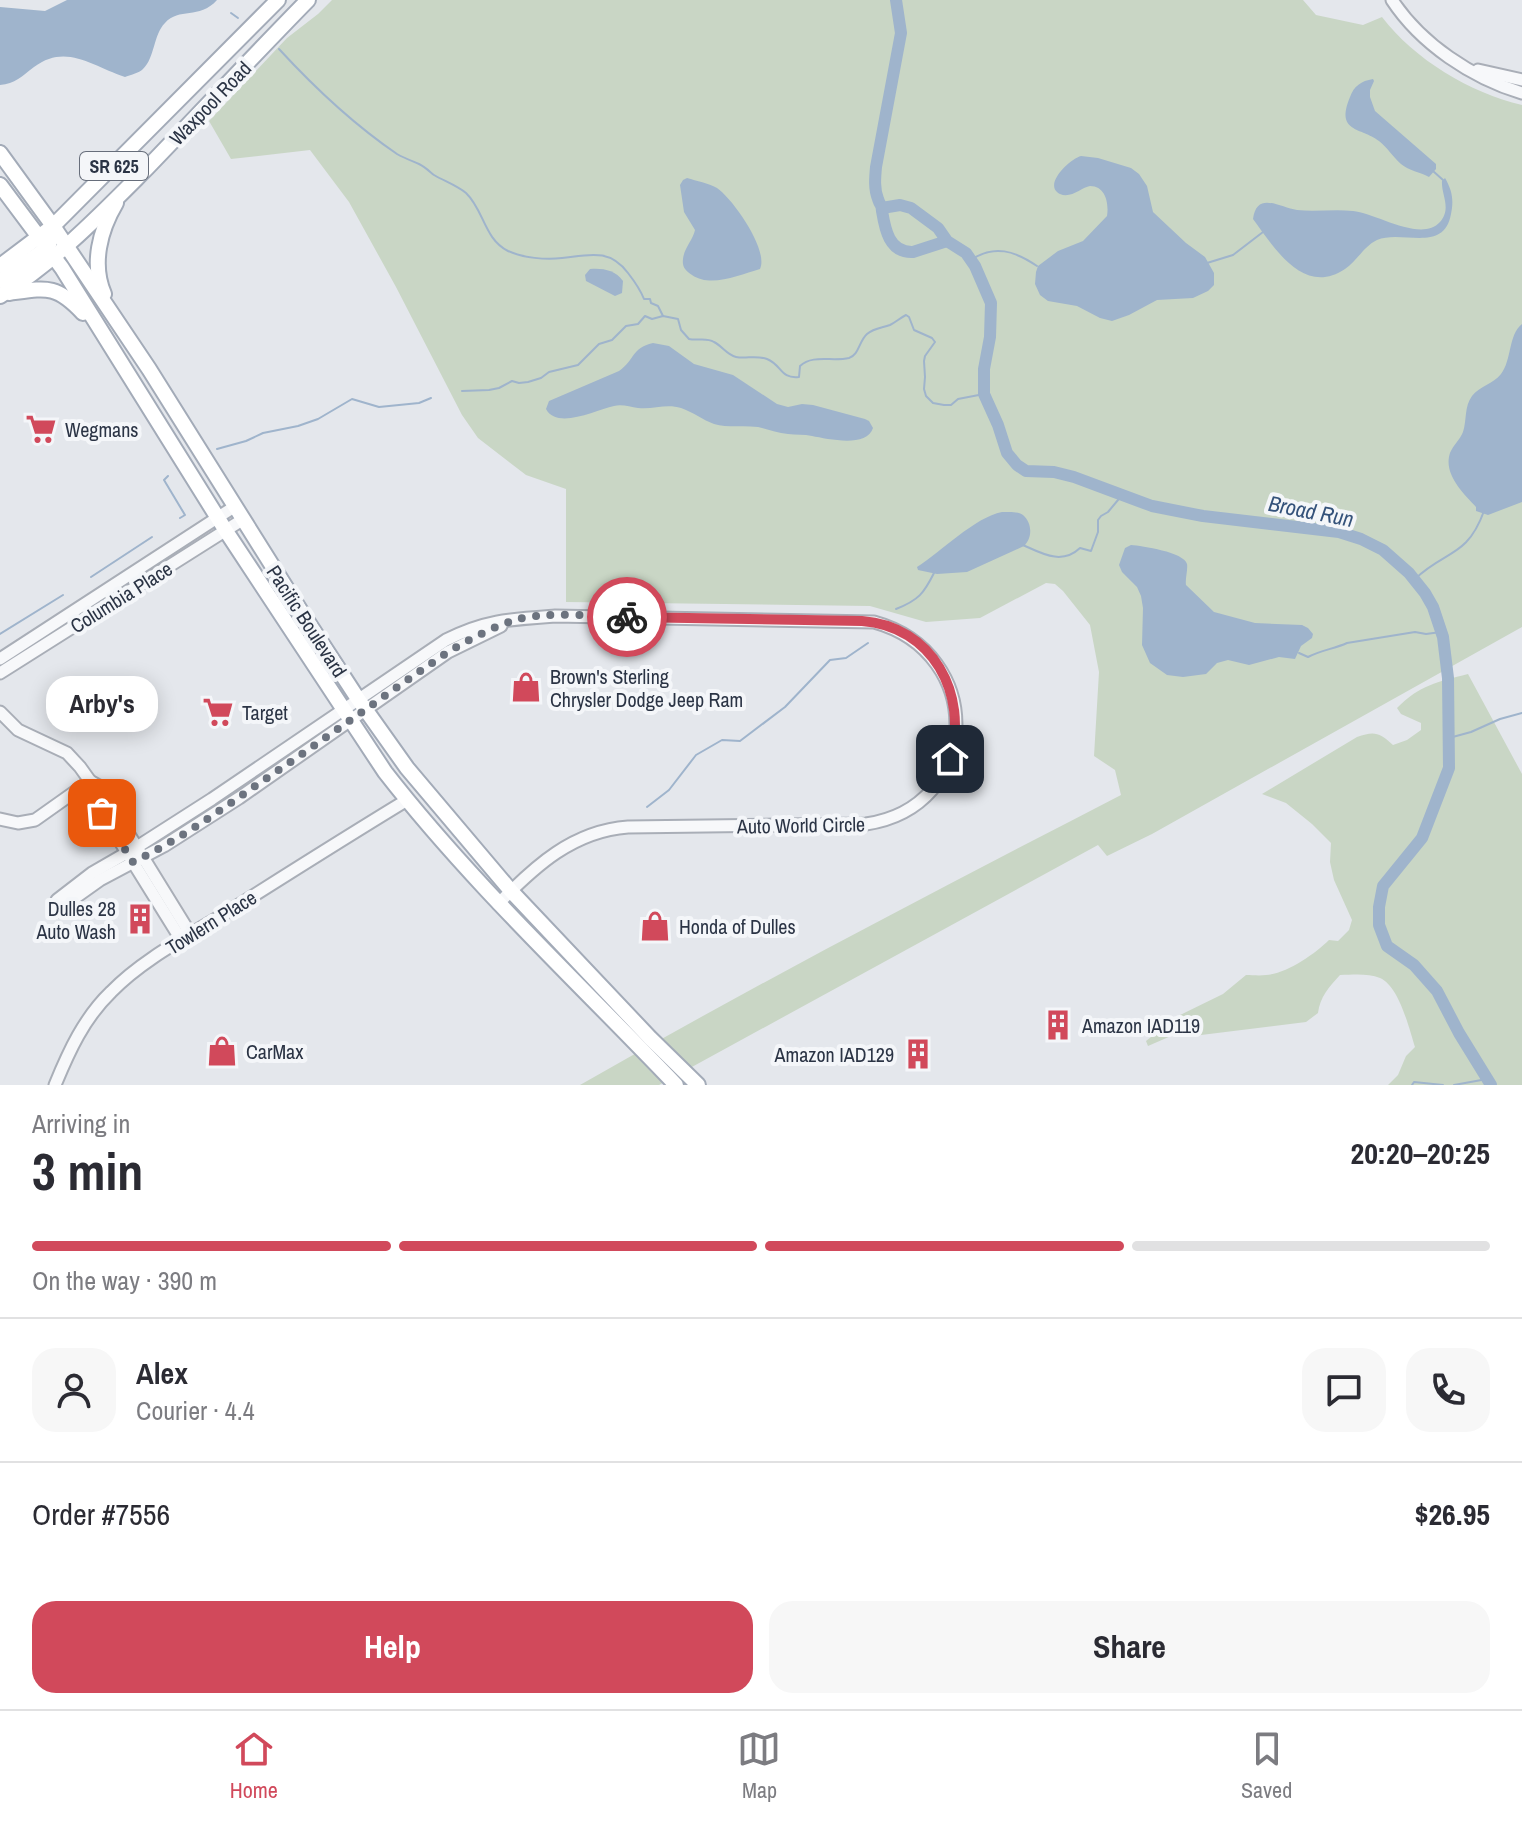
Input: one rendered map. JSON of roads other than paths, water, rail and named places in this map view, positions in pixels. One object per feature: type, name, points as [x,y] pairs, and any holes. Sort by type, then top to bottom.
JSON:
[{"type":"main road","name":"Waxpool Road","points":[[53,226],[278,0]]},
{"type":"main road","name":"Waxpool Road","points":[[0,266],[46,248],[66,246],[123,192],[308,0]]},
{"type":"main road","name":"Pacific Boulevard","points":[[0,153],[125,333],[362,704],[424,790],[644,1042],[676,1085]]},
{"type":"main road","name":"Pacific Boulevard","points":[[0,185],[46,248],[222,525],[385,772],[498,904],[644,1042],[694,1082]]},
{"type":"main road","points":[[123,192],[104,228],[98,269],[100,284],[125,333]]},
{"type":"main road","points":[[1,290],[46,248],[52,239],[53,226]]},
{"type":"main road","points":[[1,290],[52,290],[67,296],[103,335]]},
{"type":"street","points":[[1392,0],[1420,34],[1462,65],[1491,82],[1522,93]]},
{"type":"street","points":[[1462,65],[1522,80]]},
{"type":"street","name":"Columbia Place","points":[[0,673],[238,514]]},
{"type":"street","name":"Columbia Place","points":[[0,659],[222,525]]},
{"type":"street","name":"Auto World Circle","points":[[135,855],[212,799],[362,704],[448,652],[517,619],[593,616],[874,622],[911,638],[935,661],[950,689],[956,712],[954,747],[950,759],[937,782],[921,800],[889,820],[853,825],[628,827],[603,830],[578,839],[553,854],[498,904]]},
{"type":"street","points":[[0,712],[18,730],[67,753],[90,781],[99,786],[135,855],[186,927],[185,938]]},
{"type":"street","points":[[0,819],[18,823],[35,820],[90,781]]},
{"type":"street","name":"Towlern Place","points":[[55,1085],[77,1038],[99,1005],[141,966],[407,800]]},
{"type":"street","points":[[135,855],[55,912],[57,900],[92,873],[135,855]]},
{"type":"water","points":[[67,0],[217,0],[203,10],[176,15],[165,23],[147,64],[134,74],[125,77],[79,59],[57,57],[46,60],[14,81],[0,85],[0,7],[45,11]]},
{"type":"water","points":[[1373,79],[1370,97],[1375,111],[1436,164],[1429,177],[1404,166],[1379,141],[1348,123],[1346,109],[1352,93],[1358,85]]},
{"type":"water","points":[[1081,156],[1131,168],[1139,174],[1147,186],[1153,212],[1205,257],[1214,273],[1214,285],[1208,291],[1193,298],[1157,300],[1112,321],[1077,306],[1048,301],[1040,295],[1035,284],[1038,266],[1058,251],[1083,241],[1107,216],[1105,196],[1100,189],[1090,186],[1068,195],[1055,190],[1060,173]]},
{"type":"water","points":[[687,178],[717,188],[732,203],[755,238],[760,269],[716,280],[700,279],[686,270],[684,255],[695,230],[684,212],[680,185]]},
{"type":"water","points":[[1445,178],[1452,195],[1452,209],[1447,226],[1440,233],[1431,237],[1387,237],[1377,240],[1345,269],[1330,276],[1316,277],[1291,265],[1253,219],[1259,205],[1270,203],[1297,210],[1353,211],[1410,228],[1432,228],[1440,222],[1445,212],[1442,181]]},
{"type":"water","points":[[590,269],[604,269],[616,274],[623,281],[622,293],[615,296],[586,281],[585,275]]},
{"type":"water","points":[[1522,324],[1522,502],[1488,515],[1476,511],[1460,489],[1452,476],[1449,461],[1451,450],[1463,432],[1469,400],[1501,374],[1514,334]]},
{"type":"water","points":[[653,343],[669,346],[694,364],[733,375],[777,404],[788,407],[813,405],[865,419],[873,428],[863,438],[846,441],[758,427],[719,425],[675,407],[617,405],[568,418],[551,415],[546,409],[549,401],[619,371],[637,351]]},
{"type":"water","points":[[1002,512],[1018,513],[1026,519],[1030,531],[1024,546],[967,572],[937,574],[918,570],[917,567],[970,528]]},
{"type":"water","points":[[1131,545],[1162,550],[1184,560],[1187,564],[1186,585],[1214,612],[1255,623],[1302,625],[1313,634],[1312,638],[1301,646],[1295,659],[1279,657],[1249,665],[1228,660],[1217,663],[1206,674],[1183,677],[1167,675],[1150,663],[1142,645],[1141,596],[1119,565],[1125,548]]},
{"type":"waterway","name":"Broad Run","points":[[896,0],[901,33],[876,167],[876,191],[887,232],[898,249],[913,252],[947,241]]},
{"type":"waterway","points":[[231,13],[238,18]]},
{"type":"waterway","points":[[279,49],[366,131],[397,154],[466,193],[500,246],[535,258],[606,256],[621,265],[644,299],[650,299],[658,306],[663,316]]},
{"type":"waterway","points":[[1433,171],[1443,180]]},
{"type":"waterway","name":"Broad Run","points":[[882,208],[900,205],[911,208],[938,228],[947,241],[966,253],[975,266],[991,303],[984,394],[1007,453],[1017,465],[1026,471],[1054,472],[1074,477],[1152,506],[1203,516],[1339,532],[1383,550],[1409,573],[1425,593],[1443,637],[1448,678],[1449,768],[1422,838],[1383,886],[1379,925],[1387,946],[1414,965],[1437,991],[1491,1085]]},
{"type":"waterway","points":[[1207,263],[1233,255],[1263,232]]},
{"type":"waterway","points":[[971,260],[988,252],[1004,251],[1021,256],[1037,266]]},
{"type":"waterway","points":[[462,391],[489,390],[512,381],[528,382],[549,372],[578,365],[599,344],[612,340],[626,326],[638,324],[645,316],[678,319],[681,330],[689,339],[711,341],[736,357],[767,359],[784,374],[799,377],[800,366],[805,362],[849,358],[867,334],[906,315],[914,330],[935,342],[924,361],[926,396],[933,403],[951,405],[958,399],[984,394]]},
{"type":"waterway","points":[[217,449],[318,419],[352,399],[379,407],[419,403],[431,398]]},
{"type":"waterway","points":[[168,476],[164,480],[185,515],[180,518]]},
{"type":"waterway","points":[[1023,545],[1059,557],[1080,548],[1091,551],[1098,532],[1098,520],[1123,494]]},
{"type":"waterway","points":[[1415,579],[1463,546],[1484,511]]},
{"type":"waterway","points":[[91,577],[152,537]]},
{"type":"waterway","points":[[896,609],[920,595],[934,573]]},
{"type":"waterway","points":[[0,634],[63,595]]},
{"type":"waterway","points":[[1299,653],[1308,657],[1347,643],[1415,632],[1441,632]]},
{"type":"waterway","points":[[647,807],[669,790],[696,755],[722,740],[740,741],[785,707],[830,660],[846,658],[868,643]]},
{"type":"waterway","points":[[1449,738],[1522,713]]},
{"type":"waterway","points":[[1454,1085],[1487,1079]]},
{"type":"waterway","points":[[1412,1085],[1414,1082],[1443,1085]]},
{"type":"place","name":"Wegmans","points":[[41,429]]},
{"type":"place","name":"Brown's Sterling Chrysler Dodge Jeep Ram","points":[[526,687]]},
{"type":"place","name":"Target","points":[[218,712]]},
{"type":"place","name":"Arby's","points":[[102,813]]},
{"type":"place","name":"Dulles 28 Auto Wash","points":[[140,919]]},
{"type":"place","name":"Honda of Dulles","points":[[655,926]]},
{"type":"place","name":"Amazon IAD119","points":[[1058,1025]]},
{"type":"place","name":"CarMax","points":[[222,1051]]},
{"type":"place","name":"Amazon IAD129","points":[[918,1054]]}]
